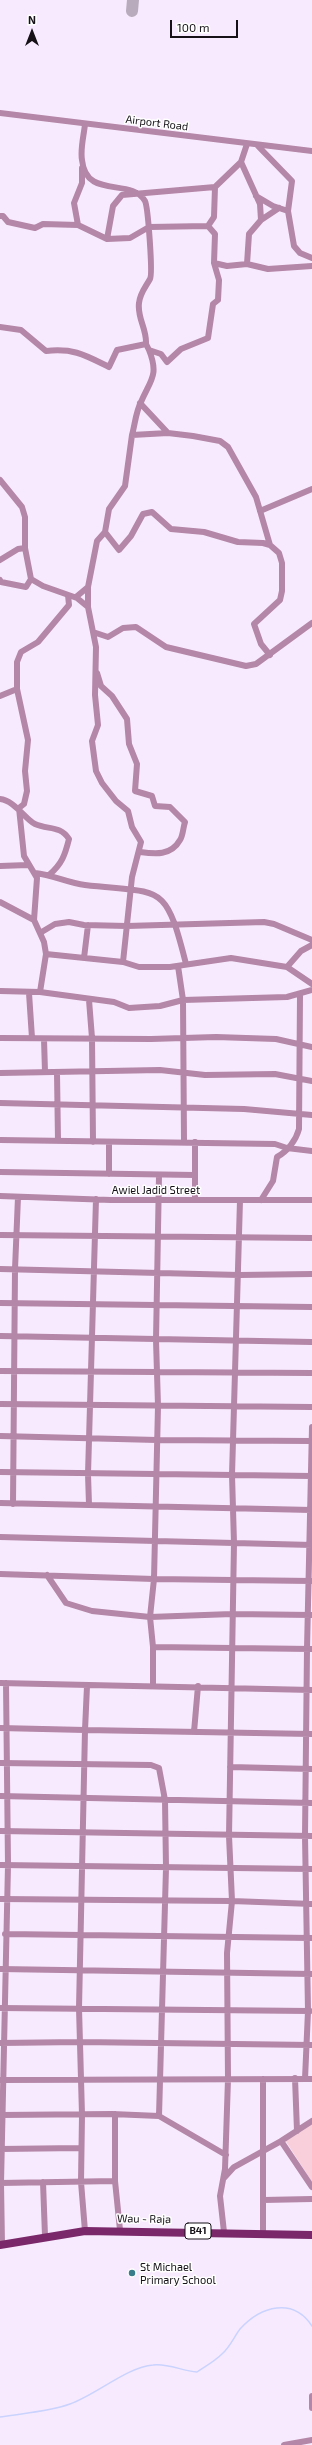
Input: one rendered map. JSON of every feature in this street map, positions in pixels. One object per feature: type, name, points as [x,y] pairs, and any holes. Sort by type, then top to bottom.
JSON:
[{"type":"main road","name":"Wau - Raja","points":[[1,2245],[45,2236],[85,2231],[120,2230],[312,2235]]},
{"type":"street","name":"Airport Road","points":[[0,113],[312,151]]},
{"type":"street","points":[[78,225],[74,203],[82,183],[84,124]]},
{"type":"street","points":[[107,239],[113,206],[122,196],[215,187],[241,162],[247,144]]},
{"type":"street","points":[[256,145],[292,181],[288,211],[294,246],[300,252],[312,258]]},
{"type":"street","points":[[82,160],[84,172],[96,183],[139,194],[146,202],[149,227],[150,279],[144,285],[138,312],[146,330],[148,347],[155,364],[154,377],[140,403],[132,435],[125,486],[109,509],[105,532],[97,541],[88,587],[88,608],[94,632],[98,725],[92,741],[96,771],[102,783],[116,801],[128,811],[132,827],[141,842],[131,888],[123,962]]},
{"type":"street","points":[[241,162],[260,204],[261,220]]},
{"type":"street","points":[[208,226],[214,217],[215,187]]},
{"type":"street","points":[[255,195],[279,208],[288,211]]},
{"type":"street","points":[[247,264],[249,234],[261,220],[279,208]]},
{"type":"street","points":[[0,216],[3,216],[8,222],[35,228],[42,224],[78,225],[107,239],[130,238],[149,227],[208,226],[215,234],[214,263],[219,280],[218,300],[213,304],[208,338],[181,349],[168,362],[161,354],[148,347],[117,350],[109,367],[87,356],[66,349],[46,351],[21,330],[0,326]]},
{"type":"street","points":[[214,263],[227,266],[247,264],[268,268],[312,266]]},
{"type":"street","points":[[140,403],[168,433]]},
{"type":"street","points":[[132,435],[168,433],[210,438],[228,447],[256,497],[270,545],[278,553],[282,563],[282,591],[280,600],[254,624],[261,644],[270,655]]},
{"type":"street","points":[[0,480],[22,506],[25,517],[25,548],[31,579],[26,587],[1,582],[0,580]]},
{"type":"street","points":[[260,511],[312,489]]},
{"type":"street","points":[[105,532],[119,550],[132,536],[143,514],[152,512],[171,529],[204,532],[238,542],[263,543],[270,545]]},
{"type":"street","points":[[0,560],[13,551],[25,548]]},
{"type":"street","points":[[31,579],[43,586],[76,597],[88,608]]},
{"type":"street","points":[[76,597],[88,587]]},
{"type":"street","points":[[19,808],[24,804],[27,791],[25,771],[28,740],[17,689],[16,662],[19,656],[38,642],[69,605],[68,594]]},
{"type":"street","points":[[94,632],[108,637],[123,628],[136,627],[166,647],[236,665],[256,664],[312,624]]},
{"type":"street","points":[[95,667],[101,686],[112,696],[127,719],[129,744],[137,764],[135,791],[152,796],[155,806],[170,807],[185,822],[180,841],[168,851],[159,855],[140,852]]},
{"type":"street","points":[[0,696],[17,689]]},
{"type":"street","points":[[0,799],[19,808],[34,824],[58,829],[69,839],[60,865],[49,874]]},
{"type":"street","points":[[19,808],[24,856],[28,865],[35,872],[37,880],[34,920],[40,933],[46,954],[40,992]]},
{"type":"street","points":[[0,866],[28,865]]},
{"type":"street","points":[[35,872],[49,874],[81,885],[131,888],[154,893],[162,898],[168,907],[176,925],[186,964]]},
{"type":"street","points":[[0,902],[34,920]]},
{"type":"street","points":[[40,933],[60,923],[127,926],[264,922],[274,924],[312,940]]},
{"type":"street","points":[[84,958],[88,925]]},
{"type":"street","points":[[287,967],[301,951],[312,945]]},
{"type":"street","points":[[46,954],[123,962],[139,967],[178,966],[231,958],[287,967],[312,984]]},
{"type":"street","points":[[178,966],[183,1000],[184,1142]]},
{"type":"street","points":[[0,991],[59,994],[89,1000],[114,1002],[129,1008],[160,1006],[183,1000],[300,995],[312,990]]},
{"type":"street","points":[[29,993],[32,1038]]},
{"type":"street","points":[[261,1200],[273,1181],[278,1157],[296,1138],[301,1114],[299,1045],[300,995]]},
{"type":"street","points":[[89,1000],[92,1038],[93,1142]]},
{"type":"street","points":[[0,1038],[184,1039],[216,1037],[276,1039],[312,1047]]},
{"type":"street","points":[[44,1039],[45,1072]]},
{"type":"street","points":[[0,1073],[160,1070],[205,1075],[275,1074],[312,1081]]},
{"type":"street","points":[[57,1073],[58,1141]]},
{"type":"street","points":[[0,1103],[252,1109],[312,1115]]},
{"type":"street","points":[[0,1140],[275,1144],[287,1148],[312,1151]]},
{"type":"street","points":[[109,1142],[109,1174]]},
{"type":"street","points":[[195,1142],[195,1199]]},
{"type":"street","points":[[0,1172],[195,1175]]},
{"type":"street","points":[[153,1685],[153,1647],[150,1617],[154,1579],[155,1475],[158,1406],[156,1307],[158,1273],[157,1199],[159,1175]]},
{"type":"street","name":"Awiel Jadid Street","points":[[0,1196],[96,1199],[312,1200]]},
{"type":"street","points":[[14,1504],[15,1269],[18,1196]]},
{"type":"street","points":[[89,1505],[88,1474],[96,1199]]},
{"type":"street","points":[[224,2232],[220,2196],[226,2155],[228,2079],[227,1974],[228,1938],[232,1901],[229,1836],[231,1800],[232,1614],[235,1510],[232,1475],[240,1200]]},
{"type":"street","points":[[0,1235],[158,1238],[312,1238]]},
{"type":"street","points":[[0,1269],[239,1275],[312,1274]]},
{"type":"street","points":[[0,1303],[94,1304],[156,1307],[237,1306],[312,1308]]},
{"type":"street","points":[[0,1336],[156,1340],[236,1339],[312,1342]]},
{"type":"street","points":[[0,1371],[234,1371],[312,1373]]},
{"type":"street","points":[[0,1404],[312,1407]]},
{"type":"street","points":[[305,2079],[309,2044],[310,2011],[309,1649],[312,1427]]},
{"type":"street","points":[[0,1436],[157,1440],[312,1441]]},
{"type":"street","points":[[0,1472],[311,1476]]},
{"type":"street","points":[[0,1504],[155,1506],[235,1510],[312,1510]]},
{"type":"street","points":[[0,1537],[155,1539],[311,1545]]},
{"type":"street","points":[[0,1574],[233,1581],[311,1581]]},
{"type":"street","points":[[46,1575],[66,1603],[92,1611],[150,1617],[232,1614],[310,1615]]},
{"type":"street","points":[[153,1647],[309,1649]]},
{"type":"street","points":[[1,2245],[1,2043],[5,1934],[3,1899],[8,1865],[8,1796],[3,1763],[3,1683],[87,1686],[198,1686],[231,1689],[310,1690]]},
{"type":"street","points":[[85,2231],[80,2182],[82,2115],[80,2079],[80,2008],[81,1901],[87,1686]]},
{"type":"street","points":[[194,1732],[198,1686]]},
{"type":"street","points":[[3,1728],[231,1734],[310,1734]]},
{"type":"street","points":[[3,1763],[156,1766],[161,1775],[164,1800],[166,1868],[159,2116]]},
{"type":"street","points":[[230,1767],[309,1769]]},
{"type":"street","points":[[0,1796],[231,1800],[309,1803]]},
{"type":"street","points":[[0,1831],[83,1831],[229,1836],[309,1836]]},
{"type":"street","points":[[0,1865],[309,1869]]},
{"type":"street","points":[[3,1899],[164,1902],[232,1901],[309,1904]]},
{"type":"street","points":[[5,1934],[164,1938],[309,1938]]},
{"type":"street","points":[[3,1969],[163,1973],[309,1974]]},
{"type":"street","points":[[2,2008],[162,2008],[310,2011]]},
{"type":"street","points":[[1,2043],[80,2042],[309,2044]]},
{"type":"street","points":[[295,2078],[297,2131]]},
{"type":"street","points":[[263,2079],[263,2233]]},
{"type":"street","points":[[1,2080],[312,2079]]},
{"type":"street","points":[[1,2115],[115,2114],[159,2116],[226,2155]]},
{"type":"street","points":[[115,2114],[115,2181],[120,2230]]},
{"type":"street","points":[[223,2178],[234,2167],[281,2141],[312,2121]]},
{"type":"street","points":[[281,2141],[312,2187]]},
{"type":"street","points":[[1,2149],[80,2148]]},
{"type":"street","points":[[0,2183],[115,2181]]},
{"type":"street","points":[[43,2182],[45,2236]]},
{"type":"street","points":[[262,2200],[312,2199]]},
{"type":"street","points":[[312,2396],[312,2408]]},
{"type":"street","points":[[284,2445],[312,2440]]},
{"type":"shaded area","points":[[312,2124],[312,2182],[285,2140]]},
{"type":"waterway","points":[[0,2417],[62,2407],[80,2400],[122,2376],[143,2367],[164,2365],[197,2372],[219,2357],[230,2345],[240,2329],[248,2321],[267,2310],[286,2308],[296,2311],[312,2326]]},
{"type":"taxiway","points":[[132,11],[133,0]]},
{"type":"place","name":"St Michael Primary School","points":[[132,2273]]}]
